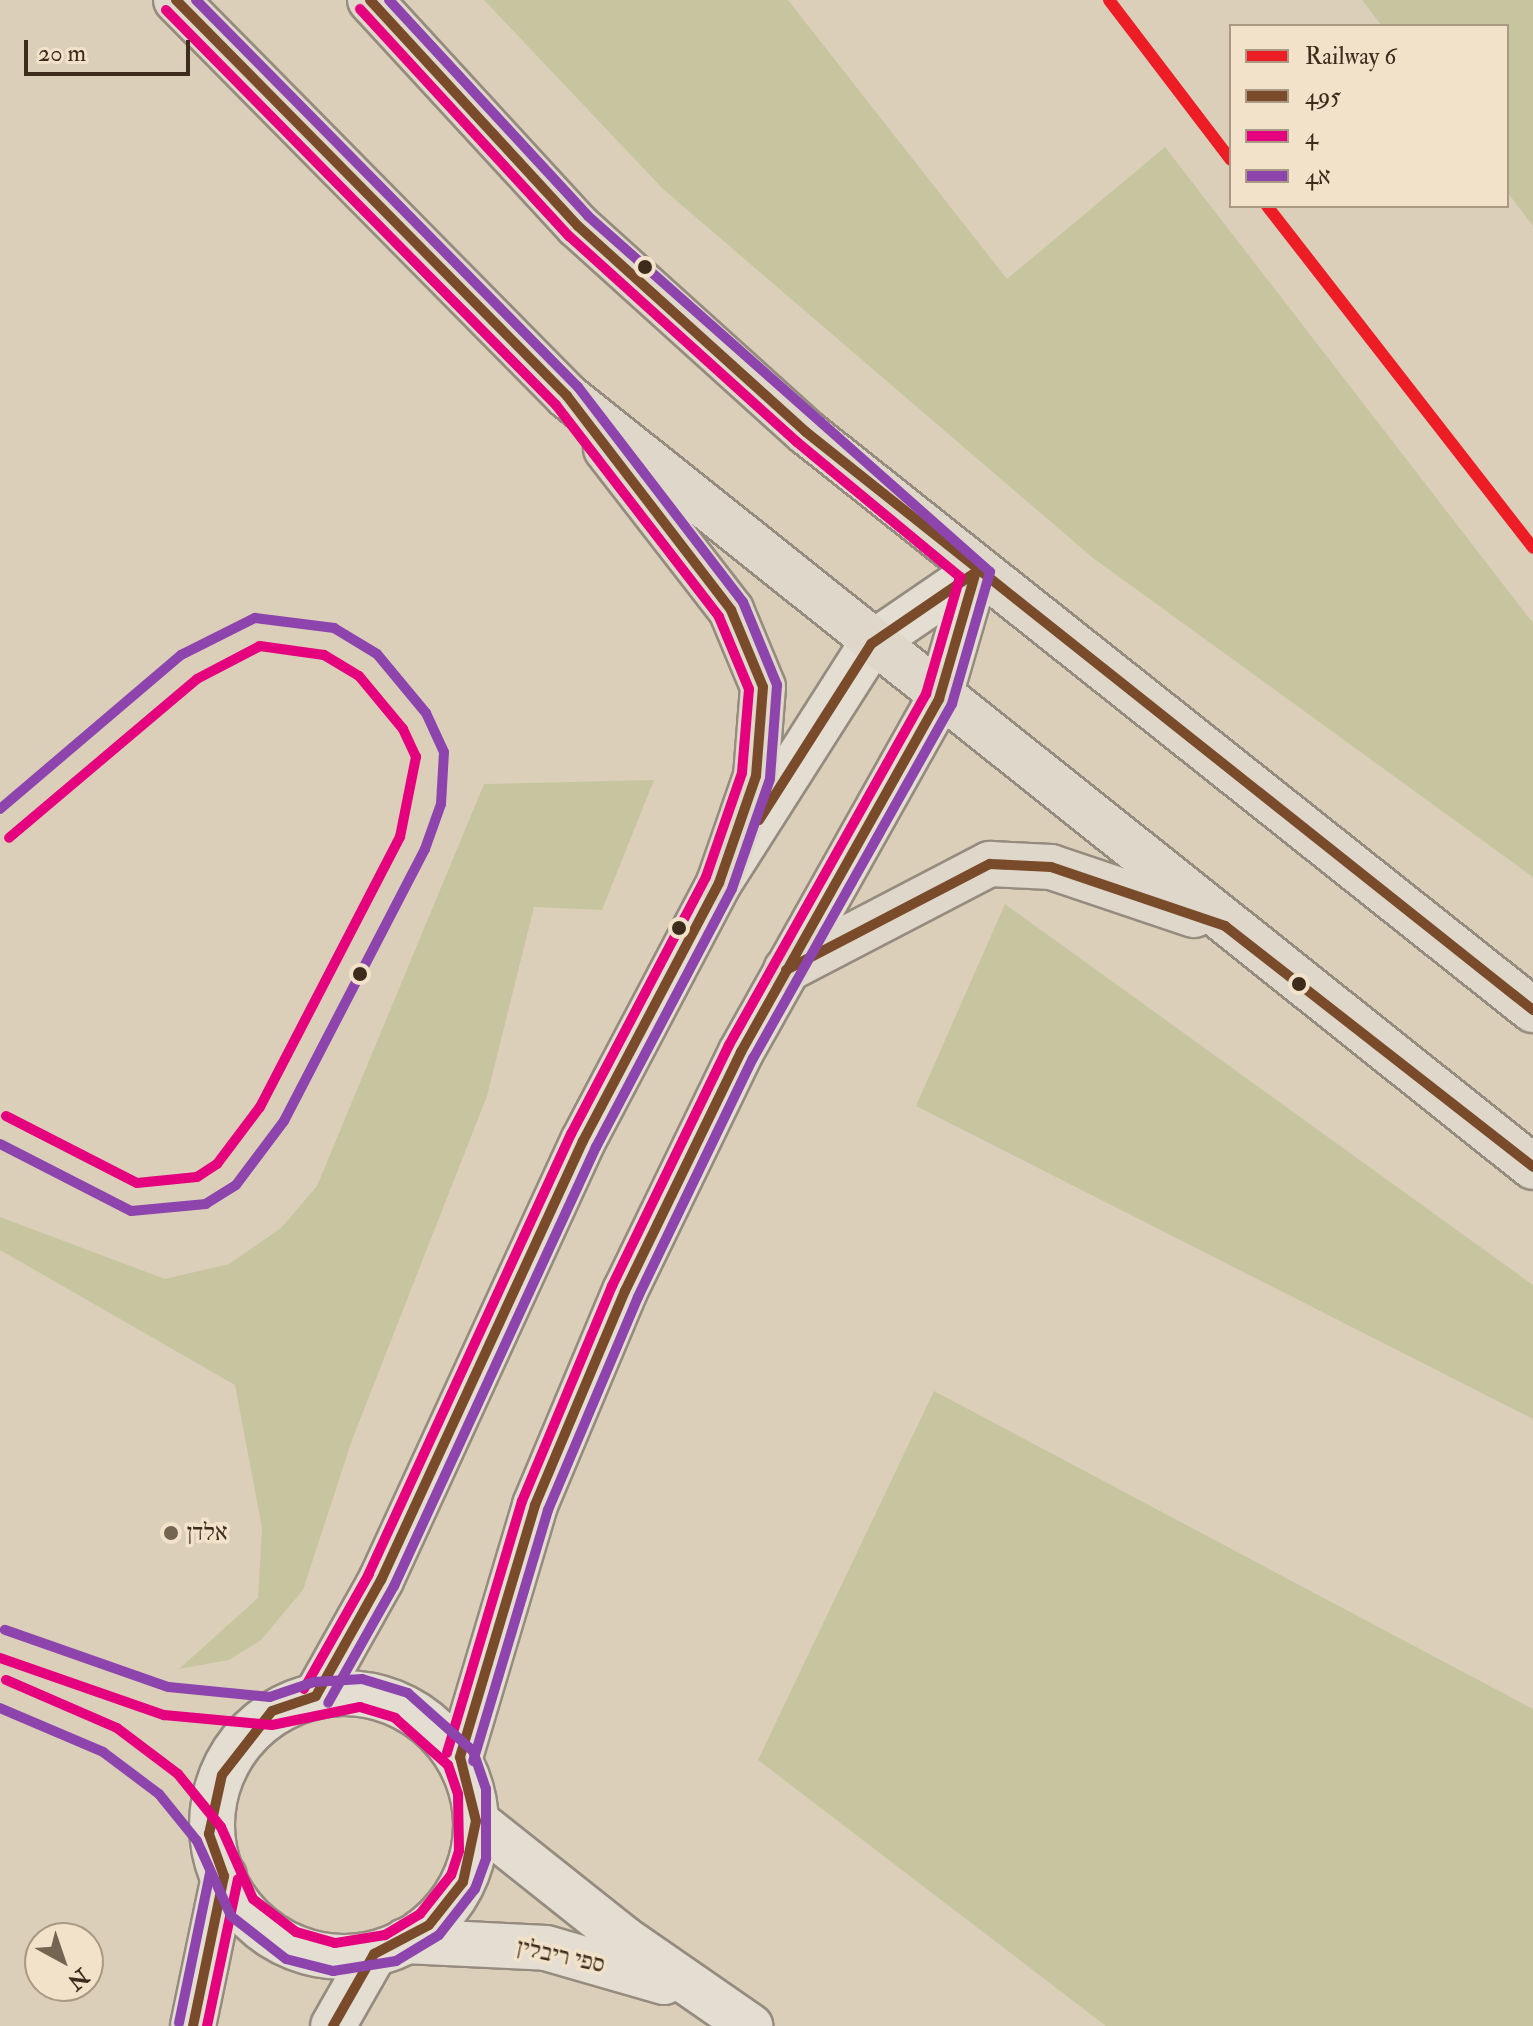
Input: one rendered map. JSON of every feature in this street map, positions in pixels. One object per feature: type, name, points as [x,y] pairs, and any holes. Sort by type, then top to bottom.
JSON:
[{"type":"highway","points":[[176,0],[567,396],[939,699],[1533,1167]]},
{"type":"highway","points":[[370,0],[578,226],[806,432],[976,572],[1533,1010]]},
{"type":"highway","points":[[567,396],[731,610],[763,687],[756,776],[719,883]]},
{"type":"highway","points":[[786,970],[990,864],[1051,867],[1225,926]]},
{"type":"main road","points":[[316,1696],[381,1580],[583,1141],[719,883],[871,644],[976,572]]},
{"type":"main road","points":[[333,2026],[390,1948],[449,1905],[463,1882],[476,1821],[460,1757],[535,1505],[674,1179],[786,970],[939,699],[976,572]]},
{"type":"main road","points":[[390,1948],[334,1957],[277,1939],[242,1908],[224,1876],[209,1834],[222,1775],[272,1711],[316,1696],[362,1693],[402,1706],[460,1757]]},
{"type":"main road","name":"ספי ריבלין","points":[[476,1821],[623,1938],[750,2026]]},
{"type":"main road","points":[[193,2026],[224,1876]]},
{"type":"main road","name":"ספי ריבלין","points":[[390,1948],[546,1948],[712,1998]]},
{"type":"shaded area","points":[[484,0],[788,0],[1007,279],[1165,147],[1533,623],[1533,877],[1093,558],[663,189]]},
{"type":"shaded area","points":[[1362,0],[1533,0],[1533,226],[1509,195],[1509,24],[1380,24]]},
{"type":"shaded area","points":[[654,780],[602,910],[534,907],[487,1096],[352,1440],[303,1590],[261,1640],[229,1660],[179,1669],[258,1598],[262,1528],[235,1385],[0,1250],[0,1217],[165,1279],[229,1264],[281,1228],[317,1186],[484,784]]},
{"type":"shaded area","points":[[1005,904],[1533,1285],[1533,1419],[916,1106]]},
{"type":"shaded area","points":[[934,1391],[1533,1709],[1533,2026],[1106,2026],[758,1760]]},
{"type":"rail line","name":"6","points":[[1109,0],[1229,157]]},
{"type":"rail line","name":"6","points":[[1269,208],[1533,548]]},
{"type":"transit line","name":"495","points":[[176,0],[567,396],[731,610],[763,687],[756,776],[719,883],[583,1141],[381,1580],[316,1696]]},
{"type":"transit line","name":"4א","points":[[196,0],[578,387],[743,602],[777,685],[770,779],[732,889],[596,1147],[394,1586],[328,1703]]},
{"type":"transit line","name":"495","points":[[370,0],[578,226],[806,432],[1533,1010]]},
{"type":"transit line","name":"4א","points":[[389,0],[588,216],[990,572],[952,704],[753,1058],[638,1297],[548,1510],[473,1761]]},
{"type":"transit line","name":"4","points":[[360,9],[569,236],[797,442],[960,577],[926,694],[729,1045],[612,1286],[522,1501],[447,1753]]},
{"type":"transit line","name":"4","points":[[166,10],[556,405],[719,617],[749,689],[742,773],[706,877],[571,1134],[369,1574],[304,1689]]},
{"type":"transit line","name":"495","points":[[759,820],[871,644],[976,572]]},
{"type":"transit line","name":"495","points":[[460,1757],[535,1505],[625,1291],[741,1052],[939,699],[976,572]]},
{"type":"transit line","name":"4א","points":[[0,809],[181,655],[255,618],[334,628],[377,654],[426,713],[444,752],[441,804],[425,849],[284,1121],[236,1185],[206,1204],[131,1211],[0,1144]]},
{"type":"transit line","name":"4","points":[[6,1116],[137,1183],[197,1177],[217,1164],[260,1107],[400,837],[416,757],[403,729],[359,676],[324,655],[260,646],[197,679],[9,838]]},
{"type":"transit line","name":"495","points":[[786,970],[990,864],[1051,867],[1225,926],[1533,1167]]},
{"type":"transit line","name":"4א","points":[[0,1708],[103,1752],[159,1794],[197,1841],[231,1916],[286,1959],[333,1971],[396,1961],[439,1935],[475,1889],[486,1858],[486,1789],[473,1751],[408,1693],[362,1679],[314,1682],[270,1697],[168,1687],[5,1630]]},
{"type":"transit line","name":"4","points":[[0,1658],[164,1715],[272,1725],[360,1707],[395,1718],[448,1765],[458,1794],[459,1851],[451,1875],[420,1914],[385,1935],[335,1943],[296,1932],[253,1899],[221,1827],[178,1774],[117,1728],[6,1680]]},
{"type":"transit line","name":"495","points":[[224,1876],[209,1834],[222,1775],[272,1711],[316,1696]]},
{"type":"transit line","name":"495","points":[[374,1954],[429,1925],[463,1882],[476,1821],[460,1757]]},
{"type":"transit line","name":"4א","points":[[179,2023],[210,1873]]},
{"type":"transit line","name":"495","points":[[193,2026],[224,1876]]},
{"type":"transit line","name":"4","points":[[207,2026],[238,1879]]},
{"type":"transit line","name":"495","points":[[333,2026],[374,1954]]},
{"type":"place","name":"אלדן","points":[[171,1533]]}]
